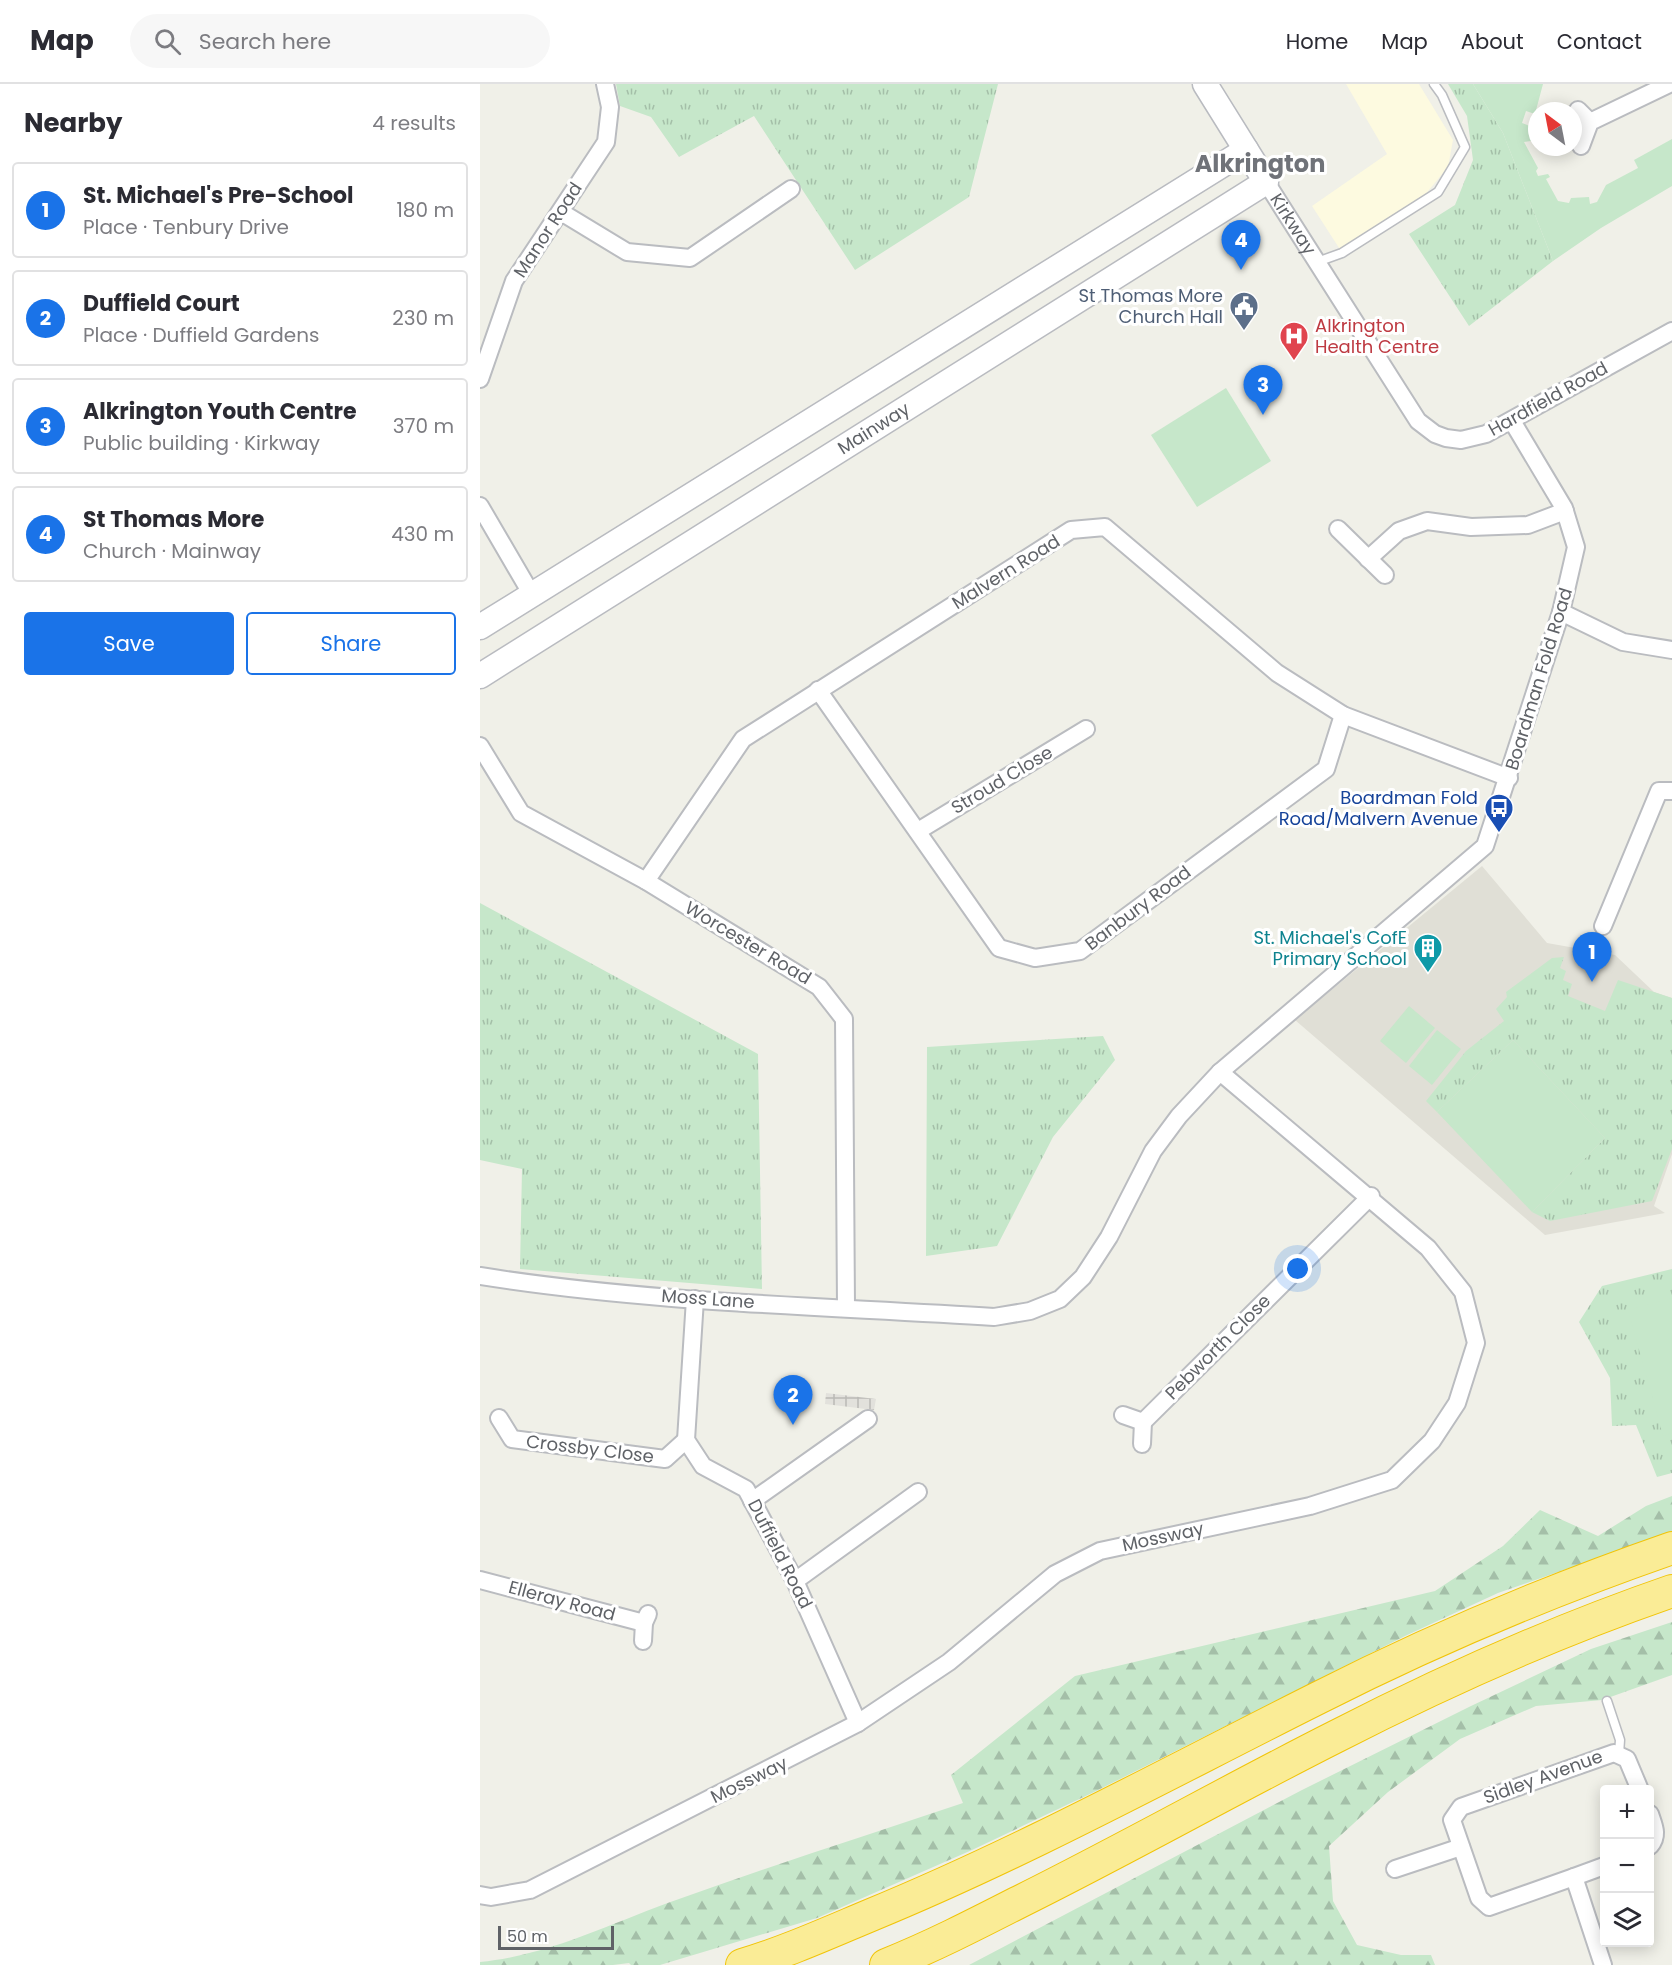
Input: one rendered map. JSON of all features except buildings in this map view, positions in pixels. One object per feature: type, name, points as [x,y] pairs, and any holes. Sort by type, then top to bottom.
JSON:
[{"type":"highway","points":[[742,1965],[770,1957],[1010,1854],[1320,1697],[1476,1624],[1593,1575],[1672,1548]]},
{"type":"highway","points":[[886,1965],[923,1950],[1053,1885],[1335,1736],[1484,1665],[1605,1614],[1672,1592]]},
{"type":"street","name":"Manor Road","points":[[480,379],[514,281],[606,142],[610,107],[604,84]]},
{"type":"street","name":"Kirkway","points":[[1205,84],[1383,362]]},
{"type":"street","points":[[1582,136],[1584,116],[1669,84]]},
{"type":"street","points":[[516,652],[487,622],[1246,150]]},
{"type":"street","name":"Mainway","points":[[480,676],[1266,182]]},
{"type":"street","points":[[561,212],[627,252],[690,258],[790,189]]},
{"type":"street","name":"Hardfield Road","points":[[1383,362],[1409,409],[1435,434],[1461,440],[1474,438],[1512,421],[1671,332]]},
{"type":"street","points":[[908,360],[928,393]]},
{"type":"street","name":"Boardman Fold Road","points":[[938,1313],[994,1317],[1030,1311],[1060,1299],[1083,1277],[1109,1237],[1153,1151],[1179,1116],[1220,1072],[1485,846],[1509,778],[1561,612],[1576,547],[1565,511],[1512,421]]},
{"type":"street","points":[[480,506],[531,595]]},
{"type":"street","points":[[1368,559],[1399,531],[1427,521],[1471,527],[1528,525],[1565,511]]},
{"type":"street","name":"Malvern Road","points":[[646,881],[743,739],[1071,530],[1105,527],[1277,673],[1343,715],[1509,778]]},
{"type":"street","points":[[1338,530],[1385,575]]},
{"type":"street","points":[[566,573],[588,606]]},
{"type":"street","points":[[1561,612],[1623,642],[1672,650]]},
{"type":"street","name":"Banbury Road","points":[[818,690],[999,948],[1035,958],[1080,951],[1326,769],[1343,715]]},
{"type":"street","name":"Stroud Close","points":[[918,831],[1086,729]]},
{"type":"street","name":"Worcester Road","points":[[480,746],[521,813],[646,881],[819,987],[844,1019],[846,1307]]},
{"type":"street","points":[[1603,926],[1659,791],[1672,790]]},
{"type":"street","name":"Mossway","points":[[480,1895],[491,1897],[530,1890],[858,1723],[949,1662],[1055,1574],[1100,1551],[1310,1506],[1392,1480],[1432,1441],[1456,1403],[1476,1343],[1463,1292],[1428,1248],[1371,1196],[1220,1072]]},
{"type":"street","name":"Pebworth Close","points":[[1143,1422],[1371,1196]]},
{"type":"street","name":"Moss Lane","points":[[480,1276],[539,1285],[696,1299],[938,1313]]},
{"type":"street","points":[[686,1440],[696,1299]]},
{"type":"street","points":[[1123,1415],[1143,1422],[1142,1444]]},
{"type":"street","name":"Crossby Close","points":[[499,1418],[512,1439],[665,1459],[686,1440]]},
{"type":"street","points":[[752,1501],[868,1419]]},
{"type":"street","name":"Duffield Road","points":[[686,1440],[704,1466],[746,1488],[795,1581],[858,1723]]},
{"type":"street","points":[[795,1581],[918,1492]]},
{"type":"street","name":"Elleray Road","points":[[480,1580],[646,1618],[643,1641]]},
{"type":"street","name":"Sidley Avenue","points":[[1461,1847],[1452,1820],[1461,1807],[1605,1754],[1619,1754],[1633,1768],[1638,1785]]},
{"type":"street","points":[[1395,1869],[1461,1847],[1479,1898],[1489,1907],[1600,1868]]},
{"type":"street","points":[[1574,1877],[1603,1965]]},
{"type":"lane","points":[[1317,262],[1342,253],[1438,192],[1465,147],[1442,95],[1434,84]]},
{"type":"lane","points":[[1606,1701],[1620,1740],[1619,1754]]},
{"type":"shaded area","points":[[1346,84],[1419,84],[1453,140],[1448,167],[1424,196],[1341,251],[1312,206],[1387,154]]},
{"type":"shaded area","points":[[1482,866],[1547,943],[1615,955],[1654,992],[1672,998],[1672,1154],[1654,1206],[1665,1213],[1545,1235],[1295,1020]]},
{"type":"shaded area","points":[[826,1393],[876,1399],[874,1410],[825,1404]]},
{"type":"green space","points":[[616,84],[998,84],[969,197],[855,270],[754,116],[679,157],[651,117],[620,106]]},
{"type":"green space","points":[[1448,84],[1473,84],[1503,133],[1553,261],[1469,326],[1409,234],[1455,205],[1473,160],[1467,116]]},
{"type":"green space","points":[[1473,84],[1543,84],[1538,102],[1528,102],[1528,112],[1526,111],[1522,123],[1528,125],[1528,141],[1524,142],[1528,149],[1528,156],[1532,156],[1538,168],[1536,171],[1538,176],[1548,174],[1550,177],[1546,179],[1558,201],[1569,203],[1571,198],[1589,197],[1590,204],[1597,202],[1606,185],[1638,168],[1634,160],[1672,139],[1672,186],[1601,228],[1553,261],[1503,133]]},
{"type":"green space","points":[[1226,388],[1271,461],[1197,507],[1151,435]]},
{"type":"green space","points":[[480,903],[758,1054],[762,1289],[520,1269],[522,1169],[480,1160]]},
{"type":"green space","points":[[1564,957],[1560,968],[1566,971],[1563,980],[1572,984],[1568,996],[1605,1011],[1618,980],[1672,998],[1672,1149],[1652,1201],[1550,1221],[1532,1212],[1605,1138],[1513,1040],[1437,1112],[1426,1101],[1466,1051],[1504,1021],[1496,1009],[1507,997],[1506,992],[1552,958]]},
{"type":"green space","points":[[1409,1006],[1435,1028],[1406,1063],[1380,1041]]},
{"type":"green space","points":[[1437,1030],[1461,1049],[1432,1085],[1409,1066]]},
{"type":"green space","points":[[1103,1036],[1115,1060],[1053,1137],[997,1246],[926,1256],[927,1047]]},
{"type":"green space","points":[[1513,1040],[1605,1138],[1532,1212],[1437,1112]]},
{"type":"green space","points":[[1672,1269],[1672,1473],[1657,1477],[1636,1425],[1612,1426],[1610,1378],[1579,1322],[1602,1286]]},
{"type":"green space","points":[[1672,1298],[1672,1433],[1663,1436],[1628,1310]]},
{"type":"green space","points":[[1672,1496],[1672,1532],[1498,1593],[1405,1636],[1092,1793],[972,1850],[817,1918],[660,1965],[631,1965],[629,1963],[480,1965],[480,1962],[557,1945],[714,1886],[963,1803],[951,1775],[1075,1676],[1435,1591],[1503,1546],[1540,1510],[1598,1536],[1646,1506]]},
{"type":"green space","points":[[1672,1622],[1672,1675],[1602,1700],[1536,1706],[1460,1739],[1388,1792],[1329,1846],[1333,1901],[1357,1945],[1401,1955],[1431,1955],[1435,1965],[969,1965],[1302,1790],[1471,1706],[1591,1649]]},
{"type":"place","name":"St Thomas More","points":[[1241,270]]},
{"type":"place","name":"St Thomas More Church Hall","points":[[1244,332]]},
{"type":"place","name":"Alkrington Health Centre","points":[[1294,362]]},
{"type":"place","name":"Alkrington Youth Centre","points":[[1263,415]]},
{"type":"place","name":"Boardman Fold Road/Malvern Avenue","points":[[1499,834]]},
{"type":"place","name":"St. Michael's CofE Primary School","points":[[1428,974]]},
{"type":"place","name":"St. Michael's Pre-School","points":[[1592,982]]},
{"type":"place","name":"Duffield Court","points":[[793,1425]]},
{"type":"district","name":"Alkrington","points":[[1260,164]]}]
